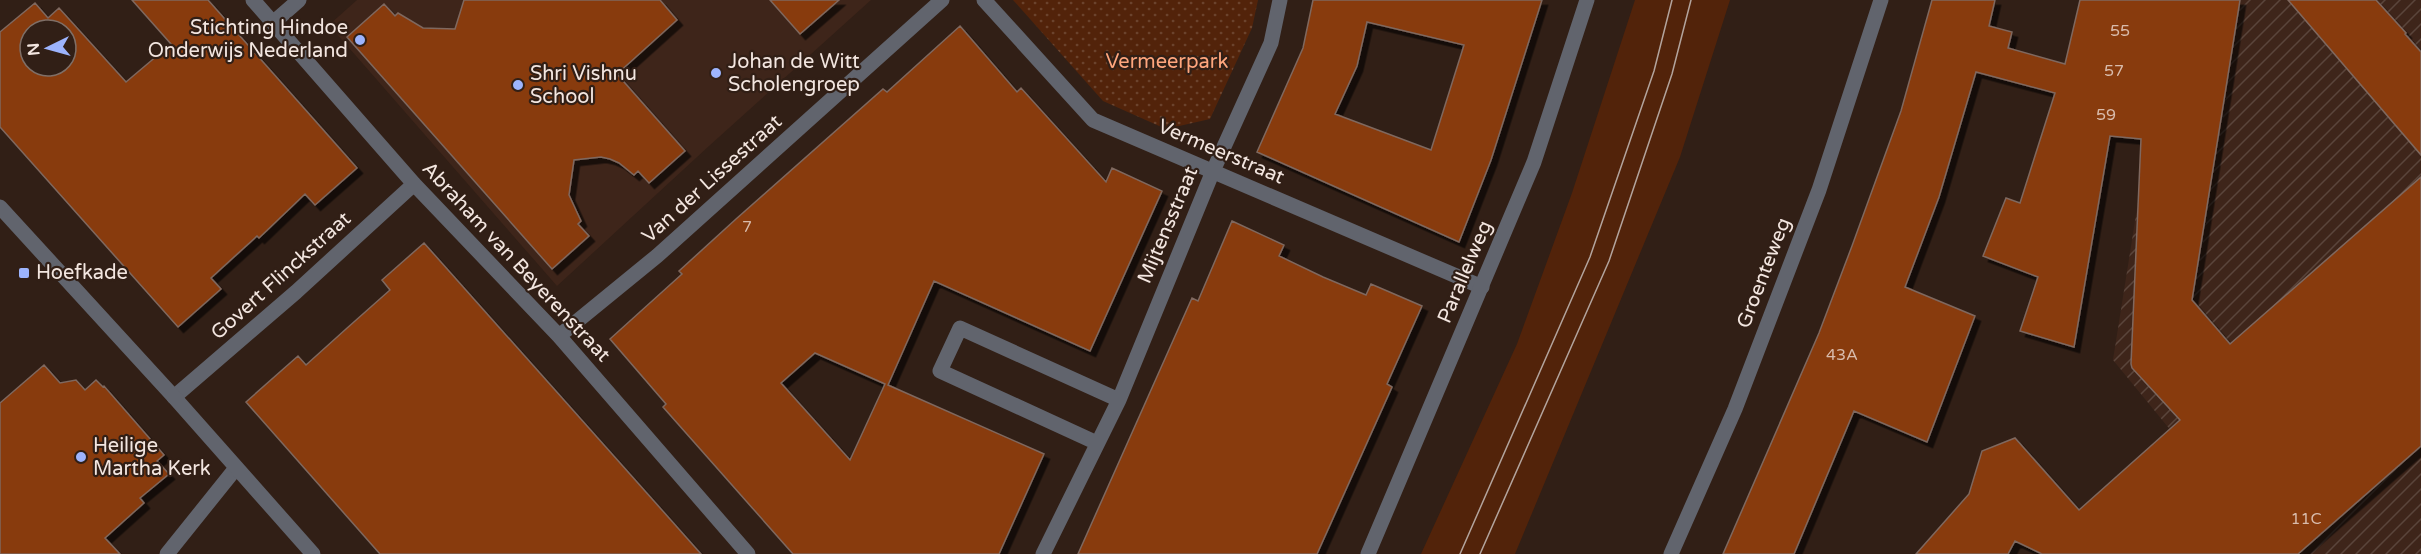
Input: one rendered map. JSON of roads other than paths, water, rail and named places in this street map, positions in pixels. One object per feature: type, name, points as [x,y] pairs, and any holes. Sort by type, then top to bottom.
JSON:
[{"type":"street","name":"Abraham van Beyerenstraat","points":[[253,0],[414,184],[559,336],[748,554]]},
{"type":"street","points":[[274,22],[299,0]]},
{"type":"street","name":"Van der Lissestraat","points":[[559,336],[657,256],[942,0]]},
{"type":"street","name":"Vermeerstraat","points":[[984,0],[1093,120],[1482,287]]},
{"type":"street","name":"Mijtensstraat","points":[[1043,554],[1119,400],[1213,171],[1271,43],[1280,0]]},
{"type":"street","name":"Parallelweg","points":[[1368,554],[1534,162],[1587,0]]},
{"type":"street","name":"Groenteweg","points":[[1671,554],[1735,409],[1819,189],[1881,0]]},
{"type":"street","name":"Govert Flinckstraat","points":[[174,398],[296,292],[414,184]]},
{"type":"street","points":[[0,207],[313,554]]},
{"type":"street","points":[[1097,442],[940,371],[960,328],[1119,400]]},
{"type":"street","points":[[167,554],[236,468]]},
{"type":"tram line","points":[[1460,554],[1590,257],[1654,71],[1672,0]]},
{"type":"tram line","points":[[1480,554],[1609,261],[1672,74],[1691,0]]},
{"type":"place","name":"Stichting Hindoe Onderwijs Nederland","points":[[360,40]]},
{"type":"place","name":"Johan de Witt Scholengroep","points":[[716,73]]},
{"type":"place","name":"Shri Vishnu School","points":[[518,85]]},
{"type":"place","name":"Hoefkade","points":[[24,273]]},
{"type":"place","name":"Heilige Martha Kerk","points":[[81,457]]},
{"type":"park label","name":"Vermeerpark","points":[[1167,62]]}]
